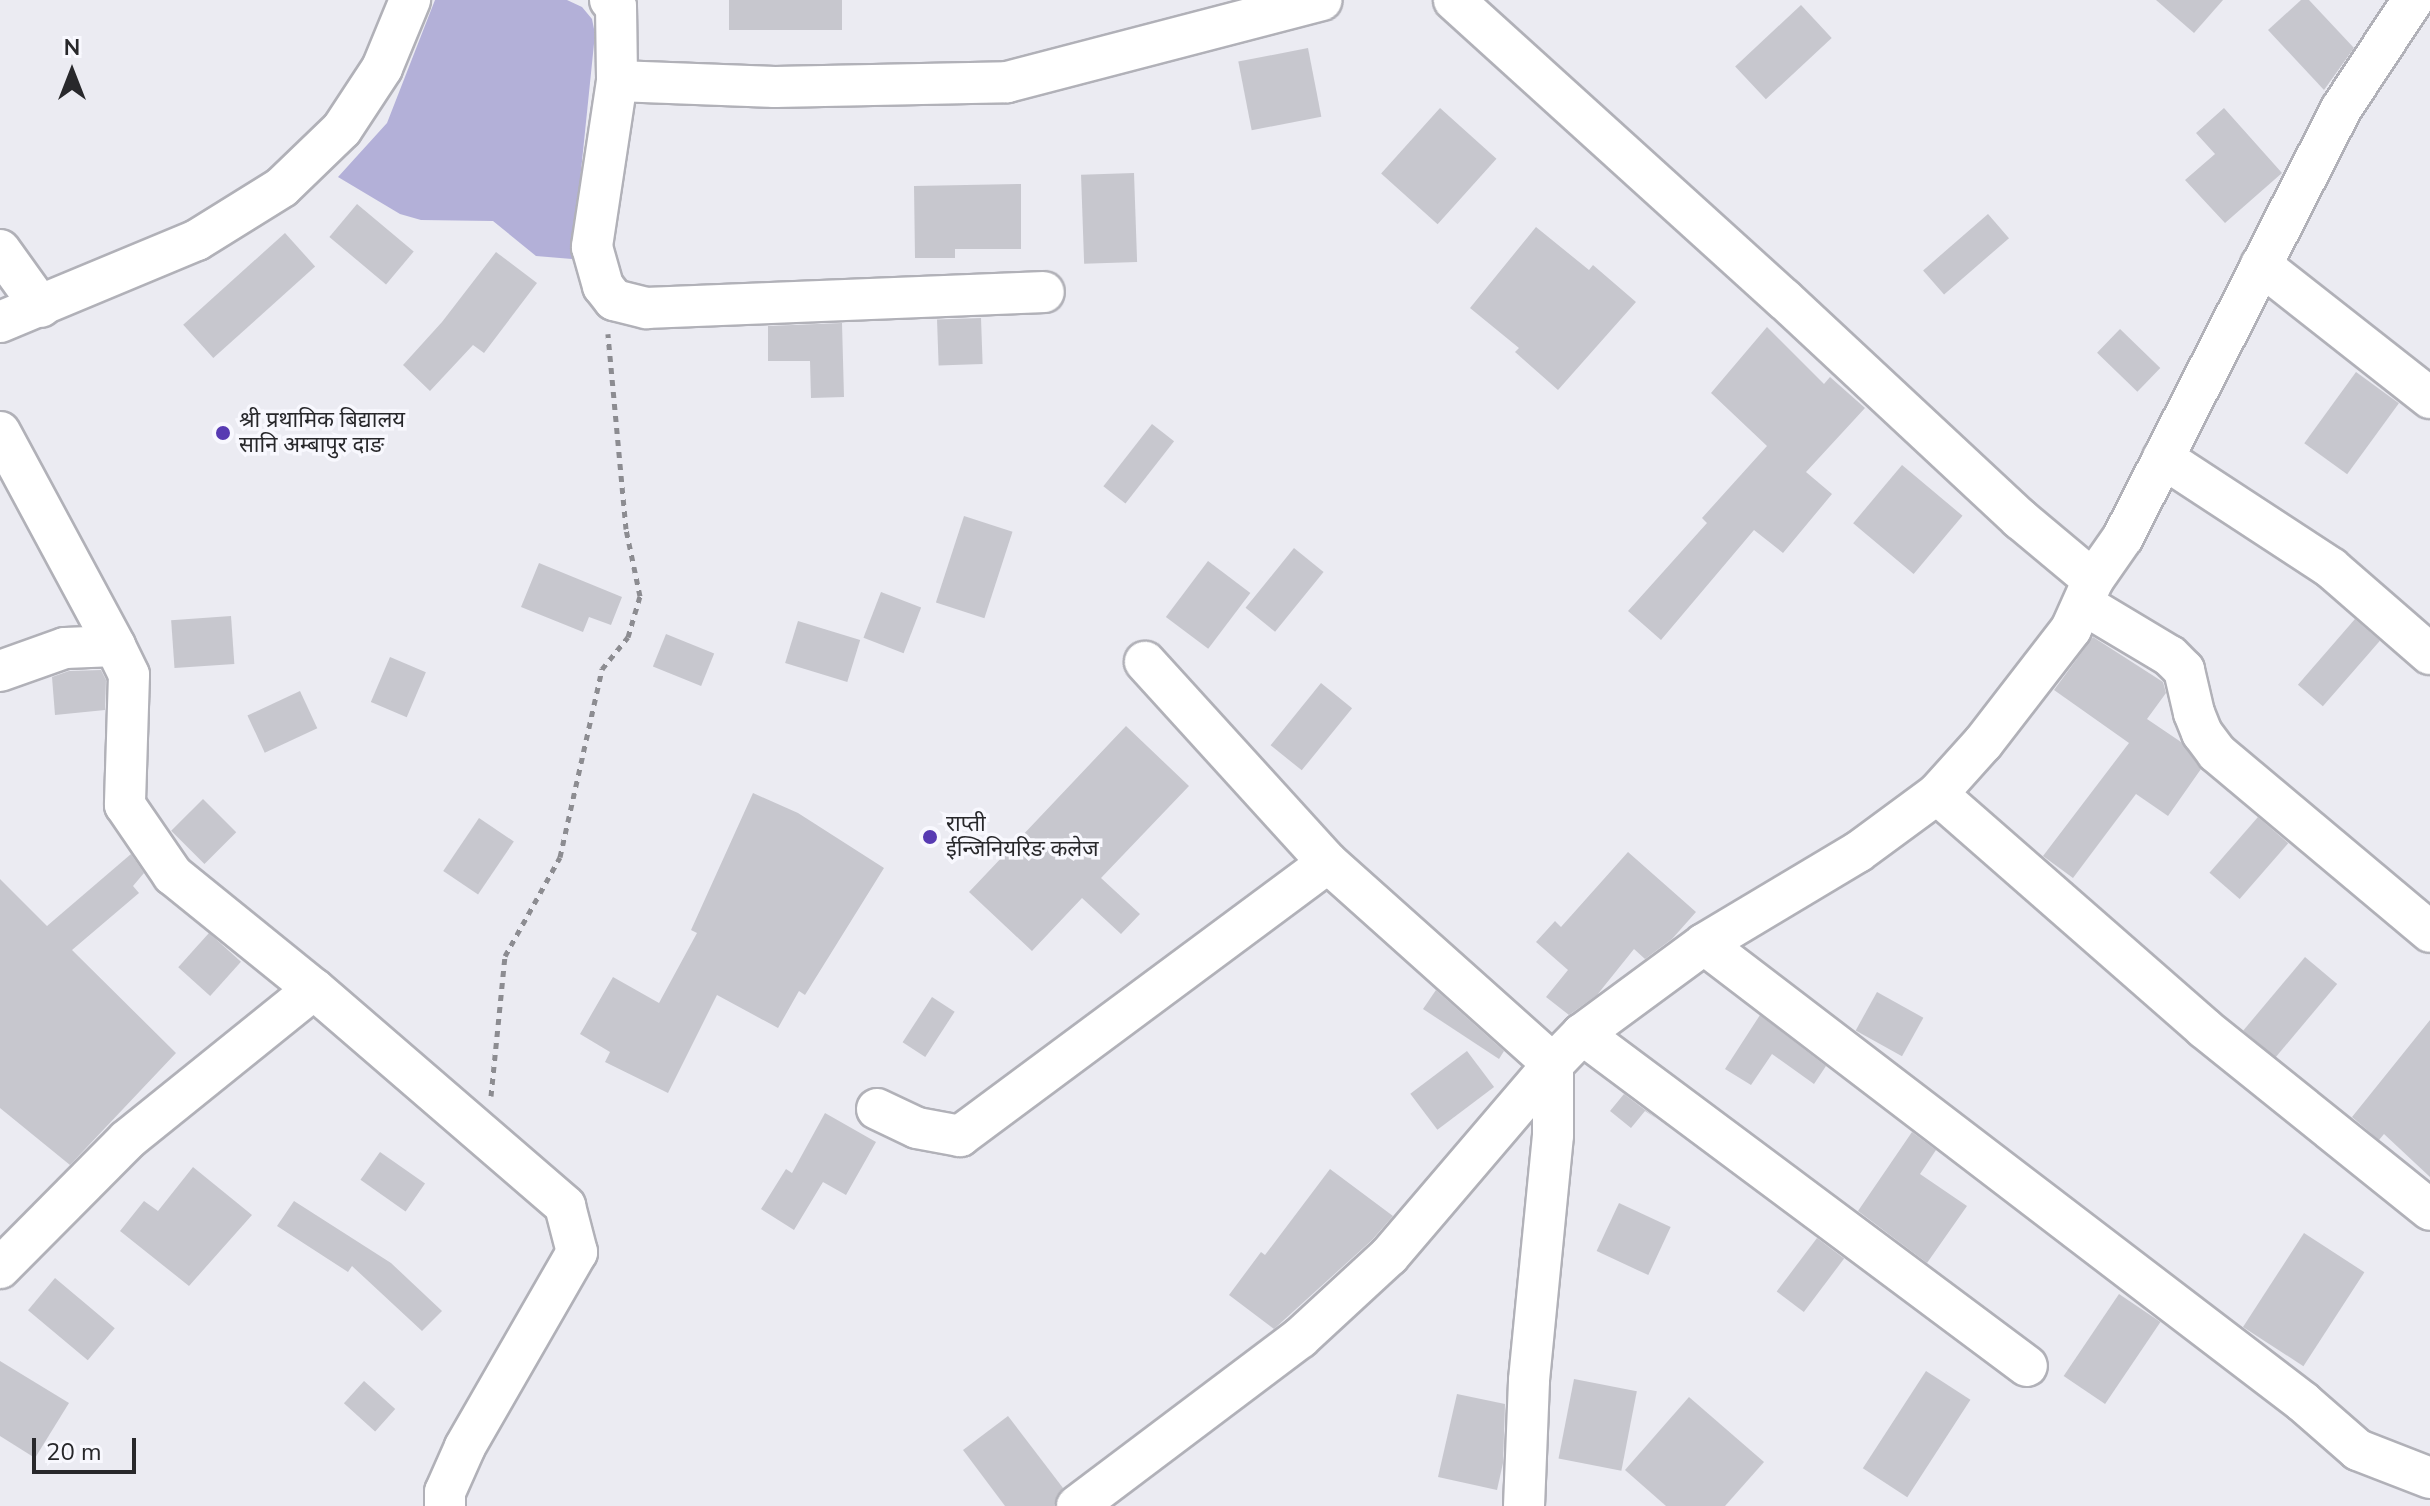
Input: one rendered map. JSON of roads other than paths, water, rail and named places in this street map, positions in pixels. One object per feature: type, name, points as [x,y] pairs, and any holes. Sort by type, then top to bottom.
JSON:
[{"type":"street","points":[[0,322],[197,240],[282,187],[342,129],[382,68],[410,0]]},
{"type":"street","points":[[610,0],[616,6],[617,81],[592,247],[603,286],[614,300],[647,308],[1044,292]]},
{"type":"street","points":[[617,81],[775,87],[1007,82],[1322,0]]},
{"type":"street","points":[[1077,1506],[1300,1338],[1389,1256],[1582,1034],[1704,944],[1858,852],[1937,794],[1983,743],[2071,629],[2088,592],[2123,537],[2341,109],[2413,0]]},
{"type":"street","points":[[1451,1],[1784,299],[2020,519],[2088,592],[2170,656],[2184,670],[2194,713],[2217,753],[2430,932]]},
{"type":"street","points":[[0,250],[41,307]]},
{"type":"street","points":[[2261,265],[2430,398]]},
{"type":"street","points":[[0,432],[129,675],[125,805],[173,875],[314,989],[565,1206],[577,1252],[465,1447],[445,1492],[445,1506]]},
{"type":"street","points":[[2163,458],[2331,568],[2430,654]]},
{"type":"street","points":[[0,671],[65,648],[115,646]]},
{"type":"street","points":[[1145,662],[1328,863],[1553,1064],[1553,1135],[1529,1380],[1524,1506]]},
{"type":"street","points":[[1937,794],[2204,1028],[2430,1210]]},
{"type":"street","points":[[877,1109],[917,1128],[960,1136],[1328,863]]},
{"type":"street","points":[[1704,944],[2303,1402],[2358,1450],[2430,1478]]},
{"type":"street","points":[[0,1268],[127,1140],[314,989]]},
{"type":"street","points":[[1582,1034],[2027,1366]]},
{"type":"place","name":"श्री प्रथामिक बिद्यालय सानि अम्बापुर दाङ","points":[[223,433]]},
{"type":"place","name":"राप्ती ईन्जिनियरिङ कलेज","points":[[930,837]]}]
